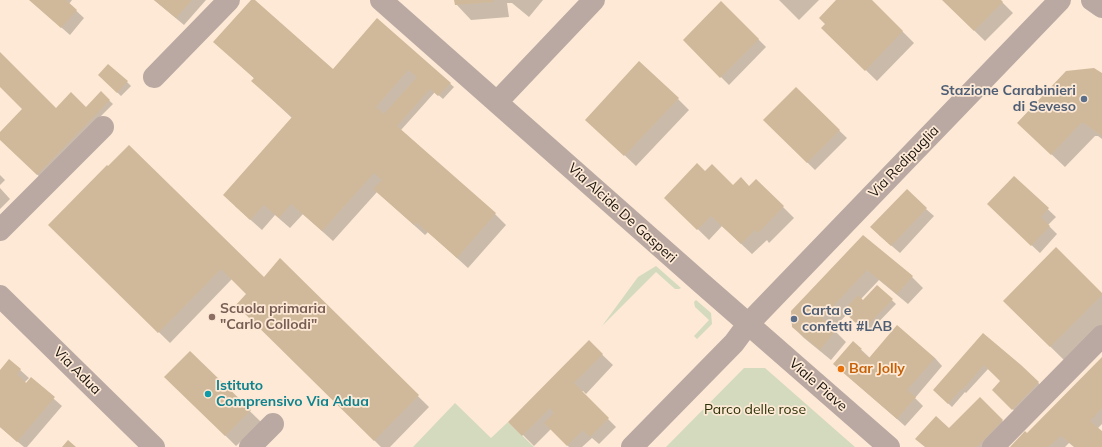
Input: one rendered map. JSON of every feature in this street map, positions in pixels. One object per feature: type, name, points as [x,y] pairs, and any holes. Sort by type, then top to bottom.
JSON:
[{"type":"street","points":[[154,77],[229,0]]},
{"type":"street","name":"Via Alcide De Gasperi","points":[[381,0],[748,324]]},
{"type":"street","points":[[497,102],[594,0]]},
{"type":"street","name":"Via Redipuglia","points":[[632,447],[734,343],[748,324],[1060,0]]},
{"type":"street","points":[[1092,0],[1102,7]]},
{"type":"street","points":[[0,230],[103,127]]},
{"type":"street","name":"Via Adua","points":[[3,304],[154,447]]},
{"type":"street","name":"Viale Piave","points":[[748,324],[889,447]]},
{"type":"street","points":[[993,447],[1101,340]]},
{"type":"street","points":[[250,447],[273,424]]},
{"type":"green space","points":[[656,266],[681,288],[675,289],[656,272],[602,326],[638,277]]},
{"type":"green space","points":[[696,300],[711,313],[712,324],[697,339],[694,336],[709,320],[695,307],[694,302]]},
{"type":"green space","name":"Parco delle rose","points":[[744,368],[765,368],[855,447],[666,447]]},
{"type":"green space","points":[[455,403],[491,438],[508,422],[534,447],[413,447]]},
{"type":"building","points":[[29,0],[66,0],[77,10],[61,28]]},
{"type":"building","points":[[154,0],[192,0],[176,18]]},
{"type":"building","points":[[251,0],[255,0],[333,69],[377,18],[451,83],[438,96],[430,89],[397,126],[496,213],[457,258],[416,222],[414,225],[373,189],[382,180],[374,173],[322,231],[291,204],[279,218],[264,205],[250,220],[223,195],[292,117],[251,81],[254,78],[213,42]],"holes":[[[408,70],[417,77],[384,114],[376,107]]]},
{"type":"building","points":[[454,0],[494,0],[494,2],[455,5]]},
{"type":"building","points":[[836,0],[872,0],[903,31],[865,71],[821,28],[825,24],[819,18]]},
{"type":"building","points":[[942,0],[1001,0],[1003,2],[974,31]]},
{"type":"building","points":[[721,1],[759,39],[720,78],[683,40]]},
{"type":"building","points":[[0,52],[56,108],[71,92],[86,107],[101,91],[110,100],[37,175],[0,140],[0,132],[22,109],[0,87]]},
{"type":"building","points":[[639,61],[679,98],[624,156],[585,120]]},
{"type":"building","points":[[108,64],[128,81],[117,93],[98,75]]},
{"type":"building","points":[[1094,68],[1102,73],[1102,136],[1084,123],[1081,123],[1051,155],[1017,123],[1066,71]]},
{"type":"building","points":[[796,87],[840,130],[807,163],[763,120]]},
{"type":"building","points":[[129,145],[264,277],[280,258],[419,395],[374,441],[236,305],[246,294],[221,269],[158,333],[48,225],[107,165],[108,166]]},
{"type":"building","points":[[697,163],[705,171],[712,164],[733,185],[741,177],[749,186],[756,179],[784,206],[758,233],[755,230],[741,244],[711,216],[697,230],[664,198]]},
{"type":"building","points":[[1014,176],[1049,208],[1041,217],[1050,226],[1031,246],[987,204]]},
{"type":"building","points":[[907,189],[927,208],[891,246],[870,227]]},
{"type":"building","points":[[863,235],[913,276],[897,294],[867,270],[822,318],[836,330],[820,350],[792,327],[791,311]]},
{"type":"building","points":[[1056,247],[1102,293],[1102,295],[1050,347],[1003,301]]},
{"type":"building","points":[[877,285],[893,299],[863,330],[843,311],[858,295],[863,300]]},
{"type":"building","points":[[897,325],[935,358],[907,390],[916,397],[897,419],[833,364],[853,341],[869,358]]},
{"type":"building","points":[[983,333],[1039,382],[1012,410],[992,390],[1000,381],[984,365],[948,404],[933,390]]},
{"type":"building","points":[[589,340],[603,354],[574,383],[609,418],[590,437],[583,430],[567,446],[544,423],[554,413],[550,408],[522,436],[508,422]]},
{"type":"building","name":"Istituto Comprensivo Via Adua","points":[[190,351],[251,410],[225,436],[164,377]]},
{"type":"building","points":[[1102,357],[1102,408],[1090,421],[1102,431],[1102,447],[1075,447],[1061,436],[1048,447],[1010,447],[1025,431],[1027,433]]},
{"type":"building","points":[[9,359],[21,369],[17,374],[26,383],[31,377],[55,397],[17,442],[0,427],[0,370]]},
{"type":"building","points":[[980,397],[1003,420],[977,447],[925,447],[915,439],[936,416],[949,428]]},
{"type":"building","points":[[68,440],[76,447],[62,447]]},
{"type":"place","name":"Stazione Carabinieri di Seveso","points":[[1084,99]]},
{"type":"place","name":"Scuola primaria \"Carlo Collodi\"","points":[[212,317]]},
{"type":"place","name":"Carta e confetti #LAB","points":[[794,319]]},
{"type":"place","name":"Bar Jolly","points":[[841,369]]},
{"type":"place","name":"Istituto Comprensivo Via Adua","points":[[208,394]]}]
